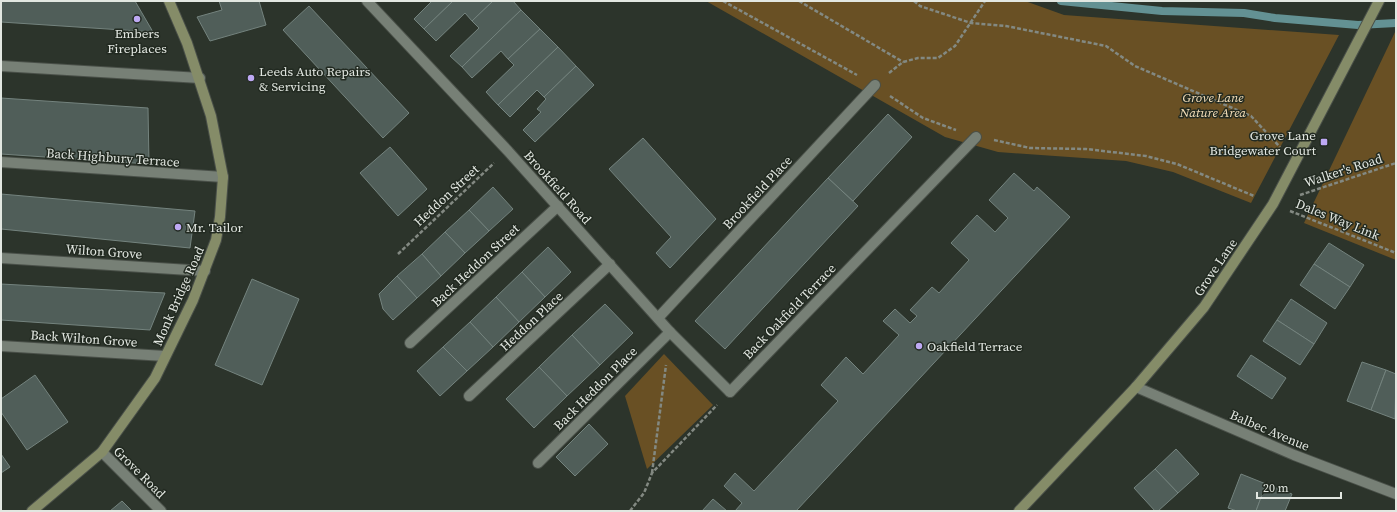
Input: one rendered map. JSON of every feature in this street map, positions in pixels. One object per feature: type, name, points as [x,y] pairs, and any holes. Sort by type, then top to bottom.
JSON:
[{"type":"main road","name":"Monk Bridge Road","points":[[32,511],[102,452],[155,378],[205,271],[217,232],[224,177],[211,116],[200,78],[169,1]]},
{"type":"main road","name":"Grove Lane","points":[[1019,511],[1136,387],[1204,307],[1273,204],[1378,4]]},
{"type":"street","name":"Brookfield Road","points":[[367,1],[558,206],[670,332],[730,392]]},
{"type":"street","points":[[1,66],[200,78]]},
{"type":"street","name":"Brookfield Place","points":[[658,318],[875,85]]},
{"type":"street","name":"Back Oakfield Terrace","points":[[730,392],[976,137]]},
{"type":"street","name":"Back Highbury Terrace","points":[[1,162],[224,177]]},
{"type":"street","name":"Back Heddon Street","points":[[410,344],[558,206]]},
{"type":"street","name":"Wilton Grove","points":[[1,258],[205,271]]},
{"type":"street","name":"Heddon Place","points":[[469,396],[610,264]]},
{"type":"street","name":"Back Heddon Place","points":[[538,463],[670,332]]},
{"type":"street","name":"Back Wilton Grove","points":[[1,346],[165,356]]},
{"type":"street","name":"Balbec Avenue","points":[[1136,387],[1294,455],[1396,494]]},
{"type":"street","name":"Grove Road","points":[[102,452],[161,511]]},
{"type":"path","name":"Dales Way Link","points":[[723,1],[875,85],[923,118],[976,137],[1030,148],[1086,149],[1146,156],[1177,164],[1396,253]]},
{"type":"path","points":[[799,1],[903,62]]},
{"type":"path","points":[[914,1],[920,6],[971,23],[1006,26],[1106,46],[1135,66],[1251,116],[1294,162]]},
{"type":"path","points":[[875,85],[903,62],[918,58],[938,58],[955,46],[985,1]]},
{"type":"path","name":"Heddon Street","points":[[398,254],[508,152]]},
{"type":"path","name":"Walker's Road","points":[[1273,204],[1396,163]]},
{"type":"path","points":[[630,511],[644,493],[652,473],[670,332]]},
{"type":"path","points":[[652,473],[730,392]]},
{"type":"green space","name":"Grove Lane Nature Area","points":[[706,1],[1025,1],[1064,15],[1339,35],[1251,203],[1173,172],[1126,161],[998,152],[945,137]]},
{"type":"green space","points":[[1396,30],[1396,260],[1304,223]]},
{"type":"green space","points":[[664,354],[713,405],[647,469],[625,396]]},
{"type":"building","points":[[1,1],[135,1],[153,32],[1,22]]},
{"type":"building","points":[[219,1],[259,1],[266,25],[210,41],[197,17],[222,10]]},
{"type":"building","points":[[432,1],[453,1],[424,29],[414,19]]},
{"type":"building","points":[[453,1],[493,1],[472,21],[465,13],[436,41],[424,29]]},
{"type":"building","points":[[493,1],[513,1],[521,10],[462,67],[450,56],[479,28],[472,21]]},
{"type":"building","points":[[309,6],[409,113],[383,138],[283,30]]},
{"type":"building","points":[[521,10],[540,29],[508,59],[501,51],[472,78],[462,67]]},
{"type":"building","points":[[540,29],[558,47],[498,105],[486,92],[514,65],[508,59]]},
{"type":"building","points":[[558,47],[576,66],[544,97],[537,90],[510,117],[498,105]]},
{"type":"building","points":[[576,66],[594,85],[535,142],[523,130],[541,112],[537,109],[546,99],[544,97]]},
{"type":"building","points":[[1,98],[148,108],[149,164],[1,154]]},
{"type":"building","points":[[888,114],[912,137],[853,201],[828,178]]},
{"type":"building","points":[[643,138],[716,219],[670,268],[656,253],[671,237],[609,169]]},
{"type":"building","points":[[390,147],[427,189],[398,216],[360,173]]},
{"type":"building","name":"Oakfield Terrace","points":[[1014,173],[1034,191],[1037,187],[1070,217],[796,511],[735,511],[742,503],[724,486],[735,473],[754,491],[838,401],[821,385],[846,357],[863,374],[899,335],[883,321],[895,309],[910,323],[917,316],[910,310],[932,287],[939,293],[969,260],[951,243],[977,215],[995,232],[1008,218],[989,200]]},
{"type":"building","points":[[828,178],[858,206],[725,349],[695,321]]},
{"type":"building","points":[[493,187],[513,209],[489,231],[469,210]]},
{"type":"building","points":[[1,194],[195,211],[190,248],[1,229]]},
{"type":"building","points":[[469,210],[489,231],[465,253],[445,232]]},
{"type":"building","points":[[445,232],[465,253],[441,276],[422,254]]},
{"type":"building","points":[[1329,243],[1364,265],[1350,287],[1314,264]]},
{"type":"building","points":[[548,247],[571,272],[545,297],[522,272]]},
{"type":"building","points":[[422,254],[441,276],[417,298],[397,276]]},
{"type":"building","points":[[1314,264],[1350,287],[1335,309],[1300,285]]},
{"type":"building","points":[[522,272],[545,297],[519,322],[496,297]]},
{"type":"building","points":[[397,276],[417,298],[393,320],[383,309],[379,294]]},
{"type":"building","points":[[252,279],[299,299],[262,385],[215,365]]},
{"type":"building","points":[[1,284],[165,293],[150,330],[1,320]]},
{"type":"building","points":[[496,297],[519,322],[493,347],[470,322]]},
{"type":"building","points":[[1291,299],[1327,323],[1314,344],[1277,320]]},
{"type":"building","points":[[605,304],[633,333],[600,365],[572,335]]},
{"type":"building","points":[[1277,320],[1314,344],[1300,365],[1263,341]]},
{"type":"building","points":[[470,322],[493,347],[467,371],[443,347]]},
{"type":"building","points":[[572,335],[600,365],[567,396],[539,367]]},
{"type":"building","points":[[443,347],[467,371],[440,396],[417,371]]},
{"type":"building","points":[[1251,355],[1286,378],[1272,399],[1237,376]]},
{"type":"building","points":[[1362,362],[1386,370],[1371,410],[1347,401]]},
{"type":"building","points":[[539,367],[567,396],[534,428],[506,399]]},
{"type":"building","points":[[1386,370],[1396,374],[1395,419],[1371,410]]},
{"type":"building","points":[[35,375],[68,422],[27,450],[1,412],[1,399]]},
{"type":"building","points":[[589,424],[608,444],[575,476],[556,457]]},
{"type":"building","points":[[1176,449],[1199,474],[1178,493],[1155,469]]},
{"type":"building","points":[[1,454],[10,467],[1,473]]},
{"type":"building","points":[[1155,469],[1178,493],[1158,511],[1155,511],[1134,488]]},
{"type":"building","points":[[1241,474],[1266,484],[1256,511],[1237,511],[1228,508]]},
{"type":"building","points":[[1266,484],[1292,494],[1285,511],[1256,511]]},
{"type":"building","points":[[713,499],[727,511],[702,511]]},
{"type":"building","points":[[122,501],[132,511],[110,511]]},
{"type":"waterway","points":[[1061,1],[1162,11],[1244,13],[1275,18],[1358,25],[1396,23]]},
{"type":"place","name":"Embers Fireplaces","points":[[137,19]]},
{"type":"place","name":"Leeds Auto Repairs & Servicing","points":[[251,78]]},
{"type":"place","name":"Grove Lane Bridgewater Court","points":[[1324,142]]},
{"type":"place","name":"Mr. Tailor","points":[[178,227]]},
{"type":"place","name":"Oakfield Terrace","points":[[919,346]]}]
